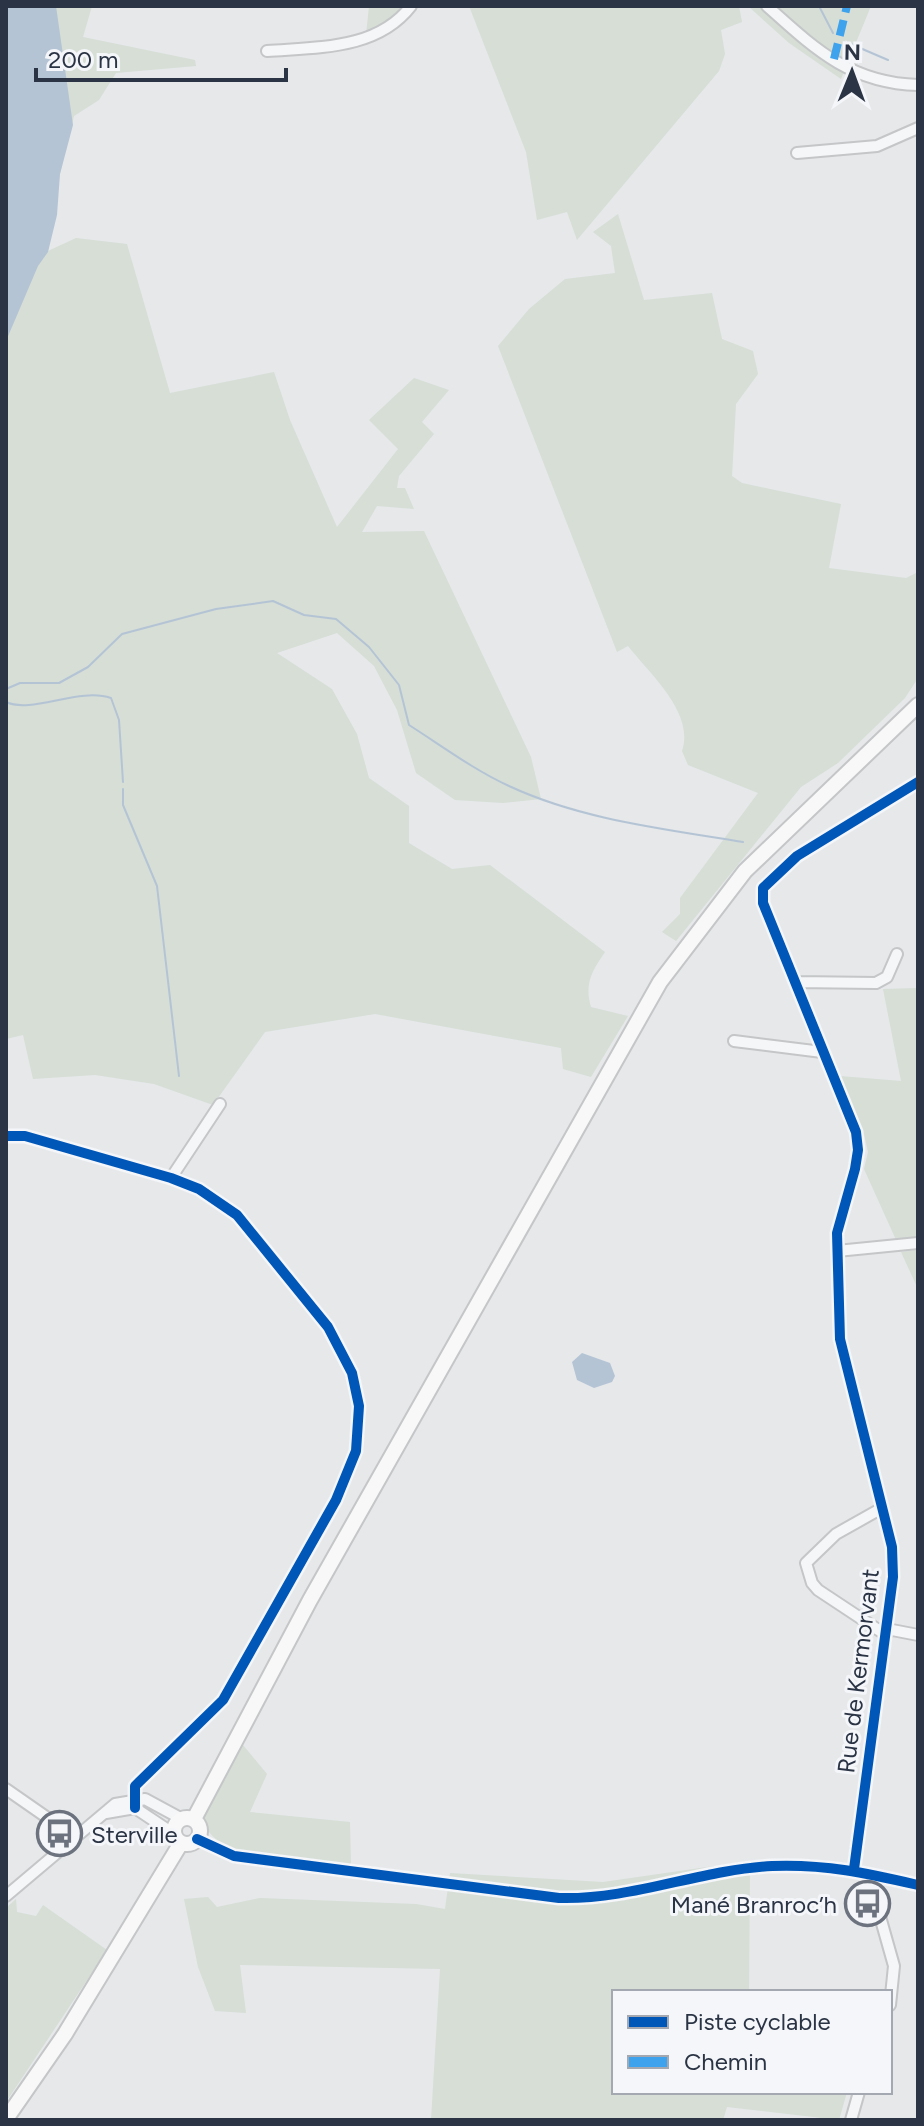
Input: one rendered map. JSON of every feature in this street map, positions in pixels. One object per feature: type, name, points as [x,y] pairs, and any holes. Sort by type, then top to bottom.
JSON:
[{"type":"main road","points":[[6,2119],[65,2034],[178,1838],[176,1824],[188,1819],[660,982],[756,859],[918,705]]},
{"type":"main road","points":[[178,1838],[197,1839],[199,1827],[188,1819]]},
{"type":"street","points":[[267,51],[335,46],[370,38],[401,19],[411,6]]},
{"type":"street","points":[[767,6],[848,70],[874,81],[918,85]]},
{"type":"street","points":[[797,153],[877,146],[918,128]]},
{"type":"street","name":"Rue de Kermorvant","points":[[854,1869],[893,1577],[892,1547],[840,1339],[837,1251],[842,1207],[858,1150],[856,1132],[763,903],[763,888],[797,856],[918,782]]},
{"type":"street","points":[[796,982],[876,983],[887,977],[897,954]]},
{"type":"street","points":[[734,1041],[822,1052]]},
{"type":"street","points":[[171,1178],[220,1104]]},
{"type":"street","points":[[6,1136],[25,1136],[171,1178],[199,1189],[237,1215],[328,1327],[352,1373],[359,1429],[356,1451],[336,1500],[223,1700],[148,1774],[138,1802]]},
{"type":"street","points":[[837,1251],[918,1243]]},
{"type":"street","points":[[882,1508],[836,1534],[806,1563],[812,1583],[818,1590],[886,1632],[918,1635]]},
{"type":"street","points":[[6,1789],[75,1837]]},
{"type":"street","points":[[6,1896],[115,1804],[138,1802],[188,1819]]},
{"type":"street","points":[[138,1802],[178,1838]]},
{"type":"street","points":[[197,1839],[234,1856],[559,1898],[597,1899],[709,1875],[771,1866],[854,1869],[918,1885]]},
{"type":"street","points":[[868,1874],[894,1966],[892,1990]]},
{"type":"street","points":[[851,2120],[858,2094]]},
{"type":"shaded area","points":[[6,6],[92,6],[83,37],[195,60],[196,66],[116,73],[99,100],[74,116],[60,174],[48,251],[76,238],[127,244],[170,393],[274,372],[290,420],[337,527],[398,449],[369,420],[414,378],[449,390],[422,422],[434,434],[399,476],[397,488],[405,488],[414,509],[377,506],[362,532],[424,531],[531,757],[541,799],[503,803],[455,800],[416,773],[397,710],[374,666],[337,633],[277,653],[332,689],[357,734],[369,778],[409,806],[409,843],[452,869],[490,865],[605,952],[590,978],[588,991],[591,1007],[628,1016],[591,1077],[563,1069],[561,1048],[375,1014],[265,1032],[213,1105],[154,1084],[95,1075],[33,1079],[23,1035],[6,1039]]},
{"type":"shaded area","points":[[369,6],[411,6],[401,19],[366,35]]},
{"type":"shaded area","points":[[469,6],[739,6],[742,22],[721,30],[725,54],[719,71],[577,240],[567,212],[537,220],[526,152]]},
{"type":"shaded area","points":[[748,6],[871,6],[841,79],[789,43]]},
{"type":"shaded area","points":[[618,214],[644,300],[712,293],[722,339],[753,351],[758,374],[736,404],[732,476],[742,483],[841,504],[829,568],[906,578],[918,572],[918,678],[905,698],[838,763],[801,787],[676,941],[662,932],[680,914],[680,898],[758,793],[688,765],[682,751],[682,722],[668,695],[628,646],[617,652],[498,346],[529,309],[565,279],[615,273],[611,246],[593,232]]},
{"type":"shaded area","points":[[918,988],[918,1240],[897,1242],[864,1169],[868,1152],[863,1129],[840,1076],[901,1081],[883,989]]},
{"type":"shaded area","points":[[918,1250],[918,1289],[901,1252]]},
{"type":"shaded area","points":[[243,1745],[267,1774],[250,1812],[350,1822],[351,1865],[243,1852],[223,1844],[209,1832],[203,1817]]},
{"type":"shaded area","points":[[714,1866],[750,1869],[749,1990],[612,1990],[612,2094],[846,2094],[839,2120],[727,2107],[723,2120],[431,2120],[440,1969],[240,1965],[246,2013],[215,2011],[198,1967],[184,1899],[208,1897],[217,1907],[260,1898],[416,1904],[445,1909],[450,1873],[603,1882]]},
{"type":"shaded area","points":[[16,1899],[17,1912],[36,1916],[43,1905],[107,1950],[6,2102],[6,1908]]},
{"type":"water","points":[[6,6],[56,6],[73,125],[60,174],[57,215],[48,252],[38,266],[6,341]]},
{"type":"water","points":[[582,1353],[610,1363],[615,1376],[612,1382],[594,1388],[577,1380],[572,1362]]},
{"type":"waterway","points":[[819,6],[833,33]]},
{"type":"waterway","points":[[846,42],[888,60]]},
{"type":"waterway","points":[[6,689],[20,683],[59,683],[88,667],[122,634],[216,609],[273,601],[304,615],[336,619],[369,647],[399,685],[409,725],[496,780],[537,798],[595,815],[743,842]]},
{"type":"waterway","points":[[6,702],[29,705],[85,696],[111,698],[119,720],[123,782]]},
{"type":"waterway","points":[[123,789],[123,805],[157,886],[179,1076]]},
{"type":"marked path","points":[[834,59],[847,6]]},
{"type":"cycle path","points":[[854,1869],[893,1577],[892,1547],[840,1339],[837,1233],[858,1150],[856,1132],[763,903],[763,888],[797,856],[918,782]]},
{"type":"cycle path","points":[[6,1136],[25,1136],[171,1178],[199,1189],[237,1215],[328,1327],[352,1373],[359,1406],[356,1451],[336,1500],[223,1700],[135,1786],[135,1808]]},
{"type":"cycle path","points":[[197,1839],[234,1856],[559,1898],[613,1894],[718,1873],[772,1866],[846,1870],[918,1885]]},
{"type":"place","name":"Sterville","points":[[60,1834]]},
{"type":"place","name":"Mané Branroc’h","points":[[868,1904]]}]
